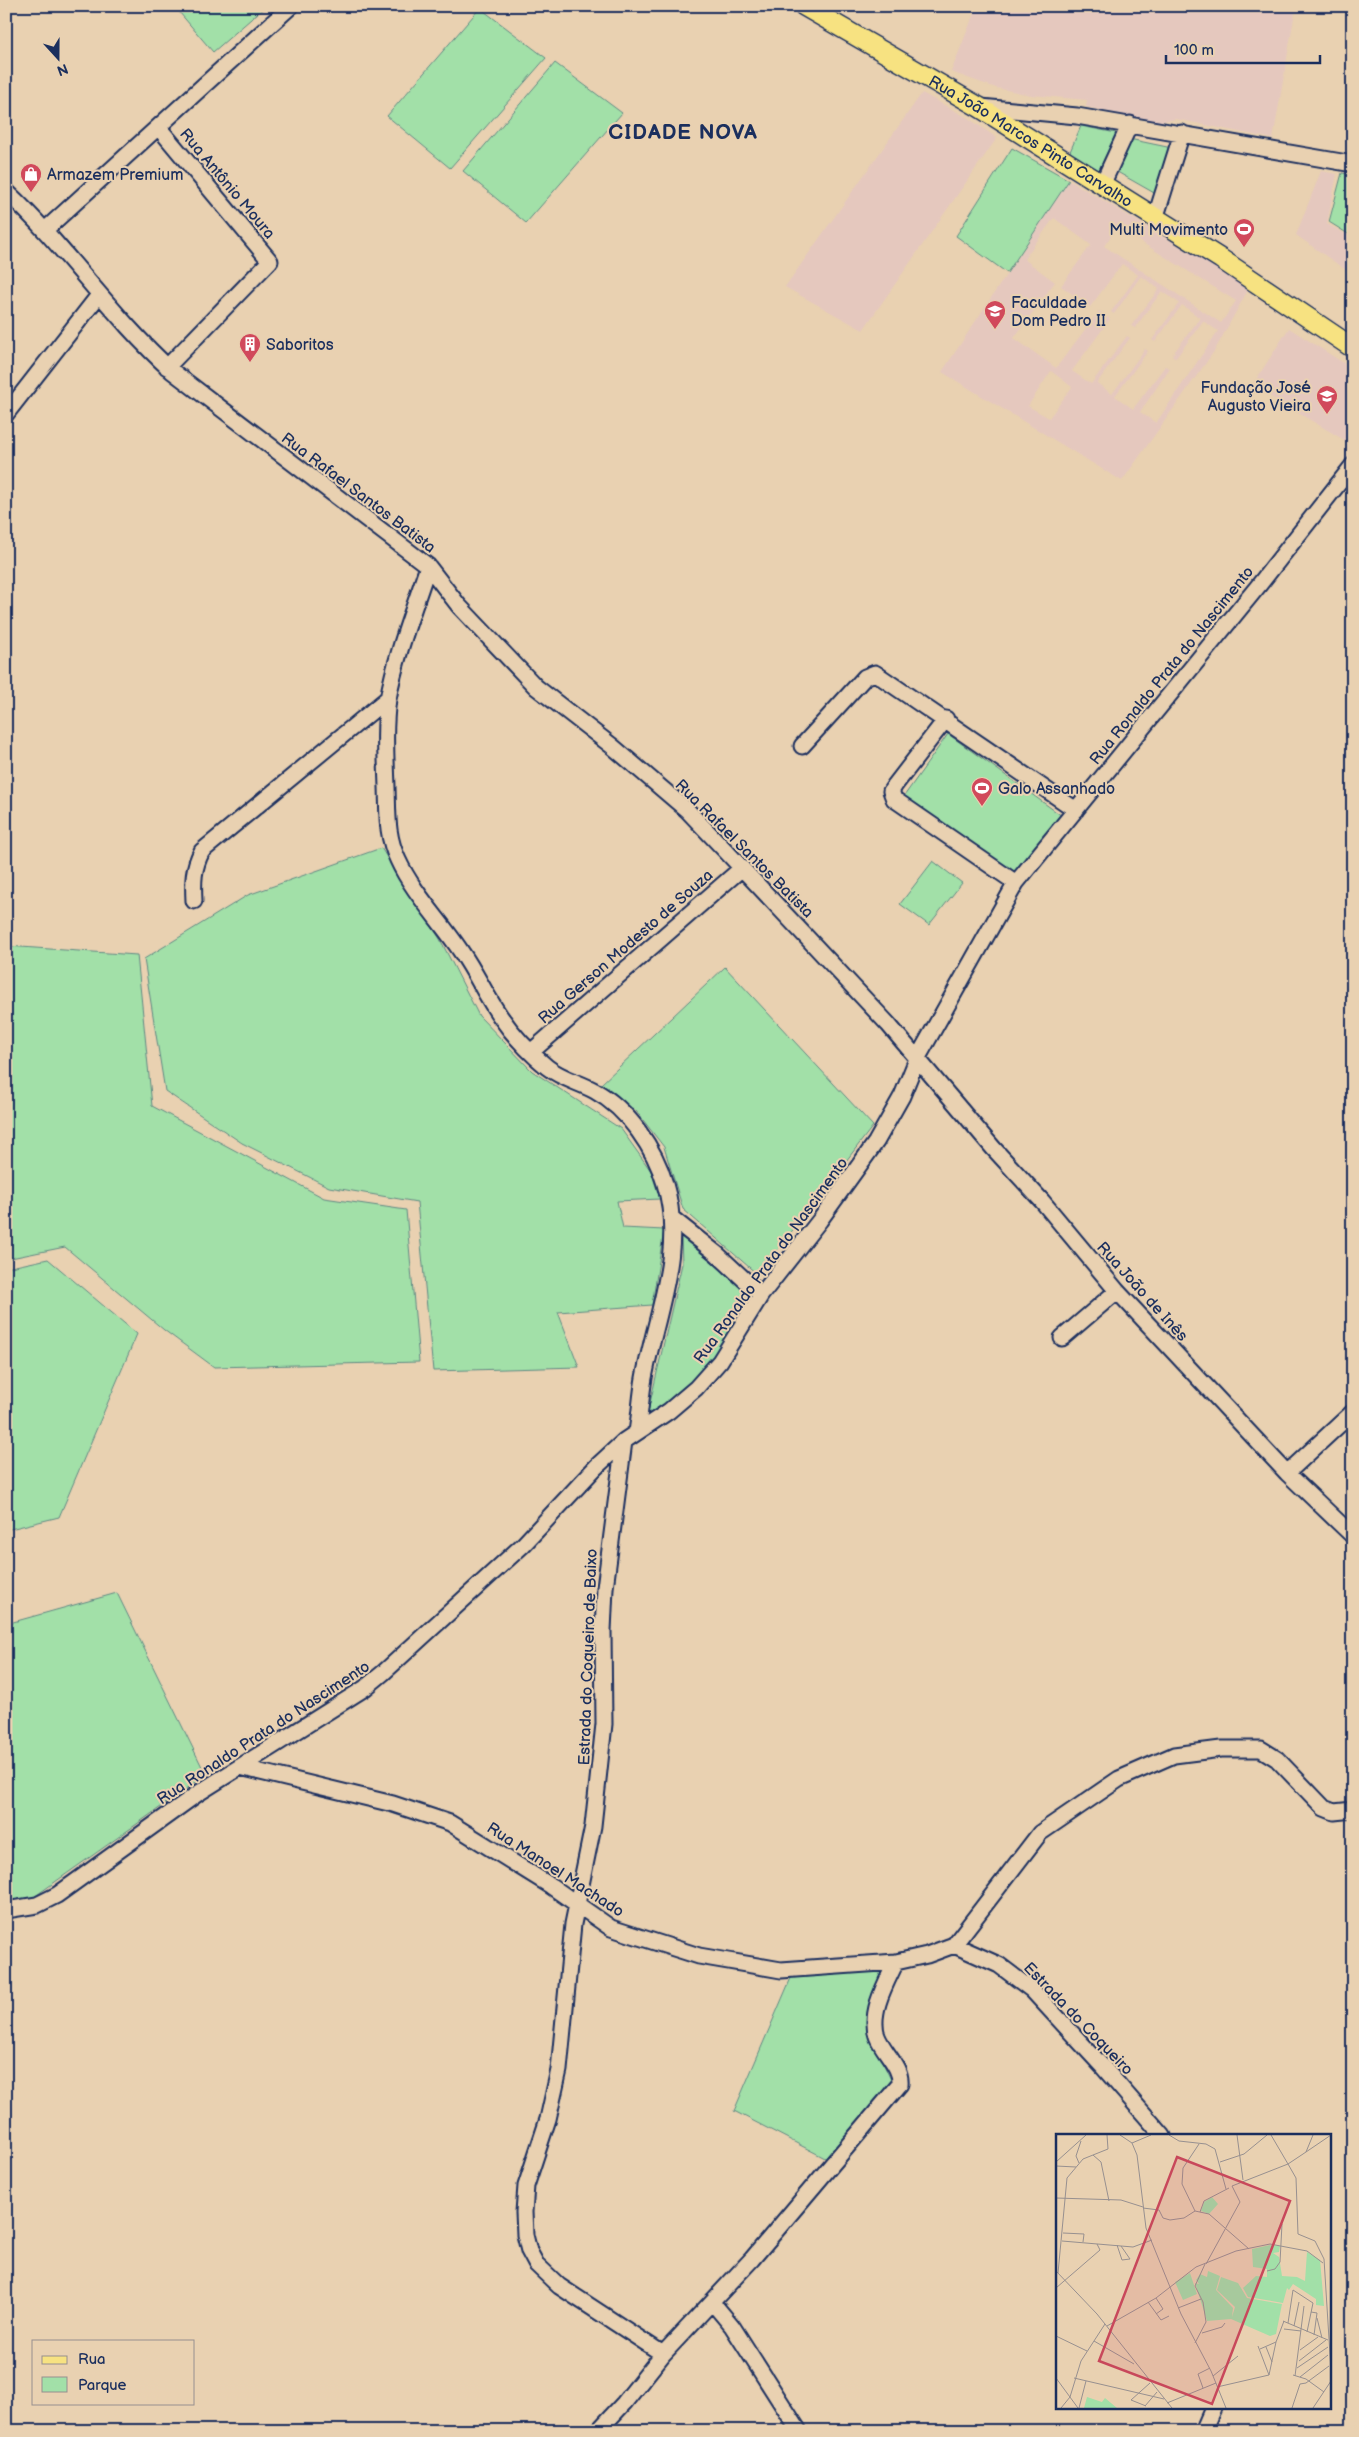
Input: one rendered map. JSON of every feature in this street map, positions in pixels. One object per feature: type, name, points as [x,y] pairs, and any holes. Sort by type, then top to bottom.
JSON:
[{"type":"main road","name":"Rua João Marcos Pinto Carvalho","points":[[804,6],[980,107],[1220,259],[1353,348]]},
{"type":"street","points":[[46,230],[290,6]]},
{"type":"street","points":[[980,107],[1077,116],[1130,124],[1353,164]]},
{"type":"street","points":[[1102,185],[1130,124]]},
{"type":"street","name":"Rua Antônio Moura","points":[[159,128],[270,261],[167,367]]},
{"type":"street","points":[[1155,219],[1182,133]]},
{"type":"street","name":"Rua Rafael Santos Batista","points":[[8,195],[46,230],[140,342],[167,367],[428,566],[459,606],[536,687],[612,746],[687,810],[846,977],[917,1060]]},
{"type":"street","points":[[6,414],[99,295]]},
{"type":"street","name":"Rua Ronaldo Prata do Nascimento","points":[[6,1910],[37,1905],[57,1895],[197,1794],[364,1688],[383,1673],[523,1545],[596,1466],[624,1441],[669,1411],[696,1388],[720,1361],[761,1295],[820,1220],[876,1142],[902,1096],[917,1060],[1016,883],[1259,585],[1353,465]]},
{"type":"street","points":[[428,566],[406,633],[388,698],[385,736],[386,819],[397,858],[403,870],[472,967],[500,1016],[531,1052],[550,1070],[567,1080],[595,1091],[616,1106],[628,1119],[657,1164],[664,1182],[673,1219],[668,1277],[644,1376],[637,1432]]},
{"type":"street","points":[[802,746],[865,677],[876,673],[1076,810]]},
{"type":"street","points":[[194,901],[192,878],[196,863],[202,852],[388,698]]},
{"type":"street","points":[[946,720],[895,786],[892,795],[894,799],[1016,883]]},
{"type":"street","name":"Rua Gerson Modesto de Souza","points":[[531,1052],[742,868]]},
{"type":"street","name":"Rua João de Inês","points":[[917,1060],[1042,1201],[1117,1291],[1287,1473],[1353,1536]]},
{"type":"street","points":[[673,1219],[717,1254],[761,1295]]},
{"type":"street","points":[[1062,1338],[1117,1291]]},
{"type":"street","points":[[1287,1473],[1353,1412]]},
{"type":"street","name":"Estrada do Coqueiro de Baixo","points":[[624,1441],[605,1588],[603,1750],[593,1826],[570,1952],[559,2070],[553,2100],[526,2186],[524,2212],[525,2235],[529,2251],[536,2264],[554,2282],[663,2354]]},
{"type":"street","points":[[954,1945],[1040,1833],[1119,1779],[1174,1755],[1221,1749],[1260,1749],[1277,1759],[1324,1808],[1334,1812],[1353,1810]]},
{"type":"street","name":"Rua Manoel Machado","points":[[240,1767],[393,1804],[450,1823],[578,1904],[602,1924],[616,1930],[723,1962],[792,1971],[896,1962],[926,1955],[954,1945]]},
{"type":"street","name":"Estrada do Coqueiro","points":[[954,1945],[1010,1972],[1032,1990],[1161,2134]]},
{"type":"street","points":[[598,2431],[624,2403],[663,2354],[752,2259],[900,2084],[899,2073],[878,2037],[875,2024],[884,1987],[896,1962]]},
{"type":"street","points":[[712,2302],[732,2326],[799,2431]]},
{"type":"street","points":[[1203,2431],[1212,2410]]},
{"type":"shaded area","points":[[977,6],[1296,6],[1273,139],[1176,119],[1157,122],[1086,107],[1087,100],[1031,95],[996,88],[951,72]]},
{"type":"shaded area","points":[[922,93],[968,118],[997,138],[863,330],[785,287]]},
{"type":"shaded area","points":[[1321,171],[1337,174],[1327,224],[1353,238],[1353,275],[1296,235]]},
{"type":"shaded area","name":"Faculdade Dom Pedro II","points":[[1069,180],[1249,288],[1215,350],[1122,481],[942,372]],"holes":[[[1054,218],[1091,245],[1061,286],[1090,307],[1122,264],[1138,275],[1111,312],[1114,314],[1141,276],[1159,289],[1131,326],[1135,328],[1162,291],[1179,303],[1152,340],[1155,342],[1182,305],[1200,318],[1172,355],[1176,358],[1203,321],[1218,331],[1156,423],[1140,412],[1170,368],[1165,366],[1133,409],[1115,396],[1148,351],[1145,349],[1112,394],[1097,383],[1130,338],[1127,336],[1091,384],[1072,371],[1110,319],[1099,311],[1056,368],[1014,338],[1055,282],[1024,259]],[[1117,227],[1236,301],[1221,323],[1104,246]],[[1051,371],[1072,387],[1049,418],[1028,406]]]},
{"type":"shaded area","name":"Fundação José Augusto Vieira","points":[[1289,328],[1353,369],[1353,445],[1252,386]]},
{"type":"green space","points":[[174,6],[266,6],[213,52]]},
{"type":"green space","points":[[480,8],[546,58],[450,168],[387,116]]},
{"type":"green space","points":[[555,63],[622,113],[526,223],[463,171]]},
{"type":"green space","points":[[1081,126],[1116,133],[1099,170],[1069,154]]},
{"type":"green space","points":[[1129,139],[1172,148],[1156,194],[1112,169]]},
{"type":"green space","points":[[1012,148],[1069,180],[1007,273],[956,236]]},
{"type":"green space","points":[[1342,173],[1353,175],[1353,237],[1329,222]]},
{"type":"green space","name":"Galo Assanhado","points":[[948,734],[1062,816],[1015,880],[902,799]]},
{"type":"green space","points":[[381,848],[440,939],[479,1016],[532,1071],[621,1129],[651,1171],[660,1199],[617,1201],[623,1228],[664,1230],[652,1305],[558,1312],[579,1367],[433,1371],[417,1202],[329,1187],[242,1143],[165,1091],[144,959],[248,895]]},
{"type":"green space","points":[[933,861],[962,883],[929,925],[900,904]]},
{"type":"green space","points":[[6,946],[137,955],[152,1106],[324,1198],[406,1210],[419,1362],[214,1367],[164,1330],[65,1247],[6,1259]]},
{"type":"green space","points":[[725,967],[873,1126],[758,1275],[683,1209],[664,1147],[636,1111],[601,1084]]},
{"type":"green space","points":[[681,1235],[751,1296],[706,1368],[672,1399],[647,1416],[682,1264]]},
{"type":"green space","points":[[48,1259],[137,1334],[59,1517],[6,1530],[6,1268]]},
{"type":"green space","points":[[117,1593],[206,1775],[31,1899],[6,1904],[6,1624]]},
{"type":"green space","points":[[885,1970],[868,2015],[870,2036],[893,2084],[827,2159],[734,2111],[791,1978]]},
{"type":"place","name":"Armazem Premium","points":[[31,193]]},
{"type":"place","name":"Multi Movimento","points":[[1244,248]]},
{"type":"place","name":"Faculdade Dom Pedro II","points":[[995,330]]},
{"type":"place","name":"Saboritos","points":[[250,363]]},
{"type":"place","name":"Fundação José Augusto Vieira","points":[[1327,415]]},
{"type":"place","name":"Galo Assanhado","points":[[982,807]]},
{"type":"district","name":"CIDADE NOVA","points":[[683,132]]}]
